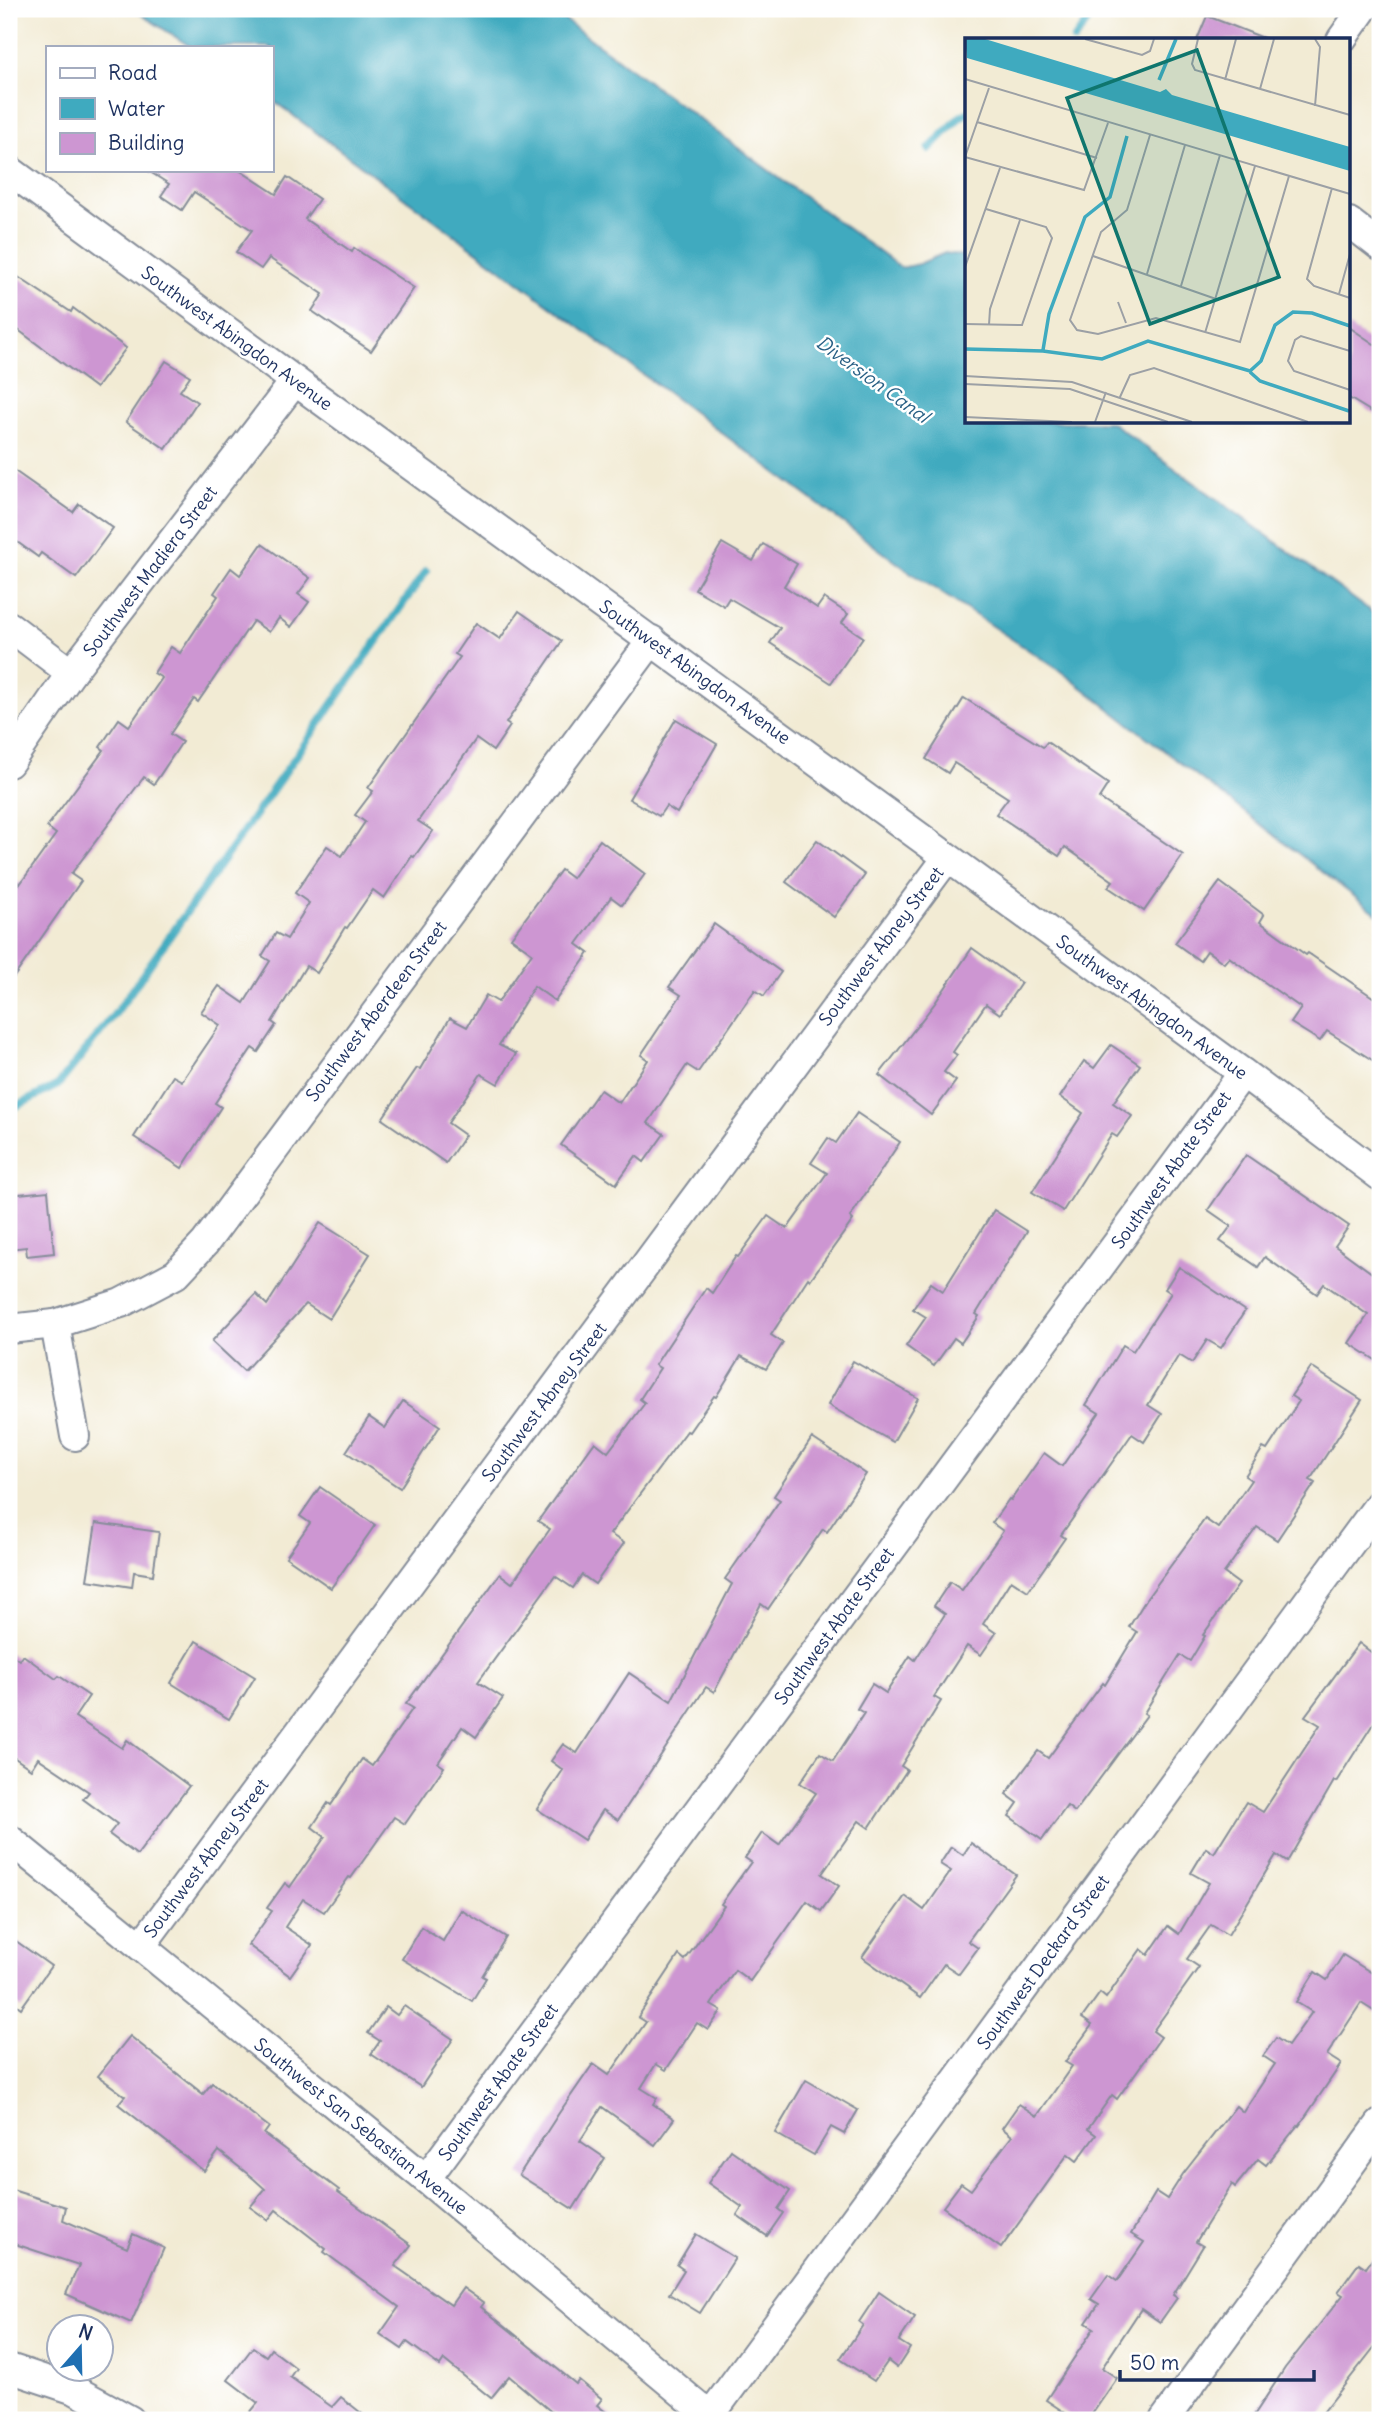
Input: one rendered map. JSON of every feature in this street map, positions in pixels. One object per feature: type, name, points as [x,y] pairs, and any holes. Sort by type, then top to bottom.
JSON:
[{"type":"street","points":[[1342,38],[1363,9]]},
{"type":"street","name":"Southwest Abingdon Avenue","points":[[9,170],[1380,1176]]},
{"type":"street","points":[[1350,223],[1380,246]]},
{"type":"street","name":"Southwest Madiera Street","points":[[9,763],[71,673],[295,382]]},
{"type":"street","points":[[9,626],[71,673]]},
{"type":"street","name":"Southwest Aberdeen Street","points":[[9,1329],[55,1324],[121,1303],[177,1274],[205,1243],[652,640]]},
{"type":"street","name":"Southwest Abney Street","points":[[141,1946],[947,858]]},
{"type":"street","name":"Southwest Abate Street","points":[[426,2179],[1242,1073]]},
{"type":"street","points":[[55,1324],[75,1436]]},
{"type":"street","name":"Southwest Deckard Street","points":[[708,2418],[1380,1503]]},
{"type":"street","name":"Southwest San Sebastian Avenue","points":[[9,1839],[426,2179],[708,2418]]},
{"type":"street","points":[[1164,2420],[1380,2124]]},
{"type":"street","points":[[9,2368],[75,2390],[130,2420]]},
{"type":"water","name":"Diversion Canal","points":[[133,9],[550,9],[901,268],[945,253],[964,256],[965,424],[1114,424],[1380,618],[1380,916],[1059,670],[911,573],[273,100],[273,46],[189,46]]},
{"type":"building","points":[[1207,16],[1263,38],[1198,38]]},
{"type":"building","points":[[150,172],[242,172],[276,194],[287,177],[319,199],[305,219],[352,252],[354,248],[414,288],[371,351],[312,311],[323,294],[269,258],[261,269],[236,252],[252,230],[194,192],[182,210],[161,196],[169,184]]},
{"type":"building","points":[[9,271],[71,312],[73,308],[126,348],[96,388],[9,323]]},
{"type":"building","points":[[1350,328],[1380,348],[1380,417],[1350,399]]},
{"type":"building","points":[[166,361],[190,376],[180,391],[197,402],[166,449],[126,422]]},
{"type":"building","points":[[9,467],[73,512],[79,504],[113,528],[76,578],[41,553],[38,557],[9,536]]},
{"type":"building","points":[[722,543],[753,561],[763,544],[797,564],[784,586],[817,608],[824,598],[848,614],[842,623],[863,637],[831,683],[770,643],[780,628],[729,598],[724,606],[695,589]]},
{"type":"building","points":[[262,544],[310,578],[298,594],[309,602],[291,627],[279,618],[269,632],[253,621],[198,702],[194,699],[170,734],[182,742],[154,784],[144,777],[71,874],[81,881],[9,984],[9,876],[20,884],[56,834],[47,827],[104,750],[100,747],[119,719],[129,726],[162,678],[154,673],[171,647],[180,653],[218,596],[214,593],[231,568],[240,575]]},
{"type":"building","points":[[519,611],[562,641],[506,723],[510,726],[493,751],[476,739],[418,821],[433,831],[414,857],[412,856],[384,898],[373,890],[347,928],[345,927],[317,973],[306,966],[272,1022],[276,1025],[258,1052],[252,1048],[215,1103],[221,1107],[182,1168],[134,1137],[173,1076],[182,1081],[220,1025],[201,1012],[219,986],[244,1003],[270,961],[262,956],[276,933],[287,939],[309,903],[295,893],[327,846],[342,856],[365,822],[355,815],[373,791],[368,788],[460,657],[455,654],[476,623],[500,639]]},
{"type":"building","points":[[964,698],[1043,747],[1047,742],[1108,784],[1099,798],[1183,855],[1144,911],[1108,887],[1113,881],[1065,847],[1059,856],[996,814],[1008,798],[954,763],[948,773],[926,759]]},
{"type":"building","points":[[676,719],[717,744],[677,813],[666,806],[659,816],[629,799]]},
{"type":"building","points":[[600,840],[645,874],[622,905],[611,897],[577,944],[589,953],[555,1001],[534,986],[499,1045],[516,1054],[498,1084],[481,1074],[448,1123],[465,1135],[446,1163],[382,1119],[417,1068],[420,1069],[450,1018],[467,1027],[486,995],[498,1002],[532,953],[511,938],[561,870],[572,878]]},
{"type":"building","points":[[817,840],[865,875],[834,917],[786,882]]},
{"type":"building","points":[[1220,882],[1264,915],[1260,922],[1380,1002],[1380,1065],[1327,1031],[1320,1041],[1291,1023],[1301,1008],[1229,957],[1224,963],[1207,951],[1200,961],[1175,943]]},
{"type":"building","points":[[714,924],[781,972],[764,996],[755,990],[698,1072],[687,1065],[648,1123],[664,1134],[644,1162],[636,1156],[616,1184],[561,1145],[600,1090],[619,1103],[648,1060],[641,1055],[681,995],[669,987]]},
{"type":"building","points":[[972,948],[1021,983],[1000,1014],[986,1004],[953,1052],[957,1055],[944,1072],[956,1081],[931,1115],[879,1075],[935,1003]]},
{"type":"building","points":[[1111,1045],[1140,1065],[1113,1103],[1132,1116],[1117,1137],[1112,1134],[1063,1211],[1032,1192],[1083,1113],[1060,1097],[1084,1061],[1094,1068]]},
{"type":"building","points":[[857,1113],[900,1142],[850,1217],[853,1220],[810,1280],[808,1278],[771,1335],[783,1343],[766,1369],[741,1356],[716,1397],[714,1396],[610,1534],[624,1543],[595,1584],[582,1575],[573,1588],[555,1576],[478,1682],[503,1698],[476,1737],[462,1727],[438,1763],[444,1767],[405,1824],[394,1817],[324,1912],[303,1899],[285,1927],[312,1945],[290,1976],[248,1945],[272,1911],[267,1908],[285,1883],[290,1887],[325,1837],[312,1827],[328,1803],[331,1805],[362,1759],[372,1766],[413,1708],[406,1704],[500,1574],[512,1583],[550,1529],[538,1521],[595,1442],[608,1452],[645,1403],[640,1399],[660,1368],[655,1365],[706,1288],[712,1293],[736,1256],[738,1257],[768,1216],[787,1229],[827,1173],[811,1163],[828,1138],[836,1143]]},
{"type":"building","points":[[1246,1155],[1349,1226],[1335,1246],[1380,1279],[1380,1363],[1349,1343],[1368,1315],[1324,1284],[1317,1294],[1265,1257],[1258,1267],[1220,1241],[1231,1226],[1208,1210]]},
{"type":"building","points":[[48,1191],[54,1253],[27,1256],[26,1247],[9,1249],[9,1195]]},
{"type":"building","points":[[994,1210],[1027,1231],[961,1343],[954,1338],[934,1366],[906,1346],[926,1317],[913,1309],[931,1283],[943,1291]]},
{"type":"building","points":[[320,1223],[370,1254],[329,1319],[306,1304],[244,1371],[212,1341],[256,1294],[267,1305]]},
{"type":"building","points":[[1179,1267],[1245,1311],[1221,1348],[1207,1340],[1192,1363],[1179,1355],[1148,1405],[1162,1414],[1144,1442],[1132,1434],[1061,1535],[1065,1538],[1028,1591],[1011,1580],[983,1624],[996,1633],[981,1655],[967,1646],[934,1697],[941,1701],[901,1766],[907,1770],[869,1828],[859,1821],[822,1874],[839,1886],[821,1911],[807,1901],[750,1981],[735,1970],[711,2005],[721,2011],[708,2030],[697,2023],[666,2070],[656,2064],[641,2088],[657,2098],[653,2104],[674,2119],[655,2145],[602,2107],[580,2141],[605,2158],[573,2209],[519,2175],[593,2064],[609,2075],[646,2022],[638,2017],[679,1955],[685,1960],[724,1906],[721,1904],[751,1862],[745,1858],[762,1833],[779,1845],[816,1793],[800,1783],[820,1753],[833,1761],[864,1713],[857,1709],[872,1684],[886,1693],[910,1656],[915,1660],[945,1614],[934,1606],[950,1582],[962,1590],[1003,1531],[992,1523],[1044,1453],[1062,1466],[1099,1413],[1086,1405],[1123,1345],[1133,1351],[1171,1293],[1165,1289]]},
{"type":"building","points":[[853,1361],[918,1398],[893,1442],[828,1405]]},
{"type":"building","points":[[1311,1367],[1362,1400],[1310,1480],[1315,1483],[1277,1540],[1257,1527],[1224,1573],[1239,1584],[1203,1635],[1205,1636],[1190,1661],[1180,1655],[1144,1713],[1147,1715],[1075,1812],[1067,1806],[1042,1840],[1009,1816],[1018,1803],[1006,1794],[1038,1751],[1048,1758],[1103,1683],[1105,1685],[1137,1632],[1129,1627],[1205,1519],[1218,1528],[1251,1480],[1245,1476],[1263,1448],[1267,1450],[1299,1401],[1291,1396]]},
{"type":"building","points":[[403,1401],[440,1426],[400,1488],[346,1452],[369,1417],[385,1428]]},
{"type":"building","points":[[812,1438],[866,1474],[827,1532],[823,1529],[768,1609],[761,1604],[714,1692],[706,1687],[618,1820],[603,1810],[584,1840],[537,1809],[563,1770],[551,1761],[563,1744],[577,1753],[629,1673],[671,1701],[732,1584],[725,1579],[780,1500],[774,1496]]},
{"type":"building","points":[[320,1487],[375,1525],[331,1588],[286,1557],[310,1523],[300,1516]]},
{"type":"building","points":[[96,1523],[159,1532],[153,1575],[134,1572],[132,1587],[87,1580]]},
{"type":"building","points":[[196,1641],[255,1677],[229,1719],[171,1683]]},
{"type":"building","points":[[1359,1643],[1380,1659],[1380,1713],[1336,1782],[1334,1781],[1287,1862],[1276,1855],[1228,1935],[1211,1925],[1187,1959],[1199,1967],[1153,2031],[1161,2037],[1117,2099],[1112,2095],[1088,2129],[1096,2135],[1077,2161],[1068,2154],[1001,2248],[943,2207],[961,2183],[971,2190],[1012,2136],[1002,2128],[1019,2104],[1037,2116],[1072,2066],[1065,2062],[1092,2025],[1082,2018],[1100,1993],[1106,1998],[1141,1949],[1148,1955],[1168,1926],[1179,1934],[1209,1883],[1191,1873],[1206,1848],[1214,1853],[1246,1802],[1263,1812],[1320,1725],[1305,1716]]},
{"type":"building","points":[[9,1653],[19,1660],[23,1655],[56,1679],[59,1676],[89,1696],[75,1717],[122,1748],[127,1740],[189,1786],[137,1855],[109,1834],[117,1824],[83,1799],[89,1792],[38,1758],[31,1769],[9,1754]]},
{"type":"building","points":[[971,1843],[1016,1875],[968,1941],[978,1948],[959,1974],[944,1964],[920,1998],[862,1957],[905,1896],[924,1910],[951,1871],[940,1864],[951,1847],[963,1855]]},
{"type":"building","points":[[461,1910],[506,1937],[482,1976],[486,1978],[472,2001],[402,1959],[421,1927],[443,1941]]},
{"type":"building","points":[[9,1936],[51,1966],[21,2008],[9,1999]]},
{"type":"building","points":[[1343,1955],[1380,1978],[1380,2015],[1361,2003],[1327,2055],[1341,2064],[1299,2126],[1266,2165],[1258,2159],[1235,2187],[1232,2184],[1196,2242],[1203,2246],[1173,2295],[1177,2298],[1160,2322],[1141,2309],[1102,2368],[1117,2378],[1088,2420],[1076,2420],[1046,2400],[1094,2328],[1086,2323],[1099,2304],[1091,2299],[1108,2275],[1117,2281],[1144,2242],[1131,2234],[1156,2192],[1167,2199],[1236,2106],[1243,2112],[1275,2064],[1263,2056],[1276,2038],[1288,2046],[1312,2012],[1296,2002],[1315,1972],[1327,1980]]},
{"type":"building","points":[[404,2006],[453,2039],[421,2087],[371,2054],[380,2041],[368,2033],[386,2007],[397,2015]]},
{"type":"building","points":[[130,2036],[203,2094],[212,2083],[269,2127],[264,2134],[411,2245],[395,2266],[451,2305],[463,2288],[484,2303],[481,2307],[576,2384],[579,2380],[602,2399],[597,2405],[616,2420],[561,2420],[509,2376],[491,2398],[444,2360],[440,2366],[407,2342],[402,2349],[380,2334],[399,2307],[324,2252],[326,2249],[276,2210],[268,2220],[250,2207],[265,2189],[254,2179],[219,2151],[204,2171],[118,2104],[125,2096],[98,2076]]},
{"type":"building","points":[[806,2080],[858,2110],[844,2134],[831,2127],[814,2155],[775,2133]]},
{"type":"building","points":[[731,2150],[790,2191],[778,2209],[783,2213],[767,2236],[737,2215],[742,2207],[708,2183]]},
{"type":"building","points":[[9,2189],[66,2207],[63,2220],[127,2248],[133,2234],[164,2248],[131,2323],[116,2314],[66,2294],[79,2265],[9,2242]]},
{"type":"building","points":[[696,2234],[735,2258],[700,2313],[669,2294],[684,2270],[677,2265]]},
{"type":"building","points":[[1380,2248],[1380,2340],[1317,2420],[1251,2420],[1285,2368],[1343,2295],[1338,2292],[1359,2263],[1366,2268]]},
{"type":"building","points":[[879,2292],[915,2317],[899,2341],[910,2348],[897,2368],[888,2361],[874,2381],[840,2359],[863,2325],[859,2322]]},
{"type":"building","points":[[253,2347],[266,2356],[271,2349],[296,2368],[290,2377],[332,2407],[341,2397],[370,2420],[244,2420],[258,2403],[228,2380]]},
{"type":"waterway","points":[[1075,38],[1096,9]]},
{"type":"waterway","points":[[929,149],[965,114]]},
{"type":"waterway","points":[[9,1110],[58,1085],[118,1010],[426,571]]}]
